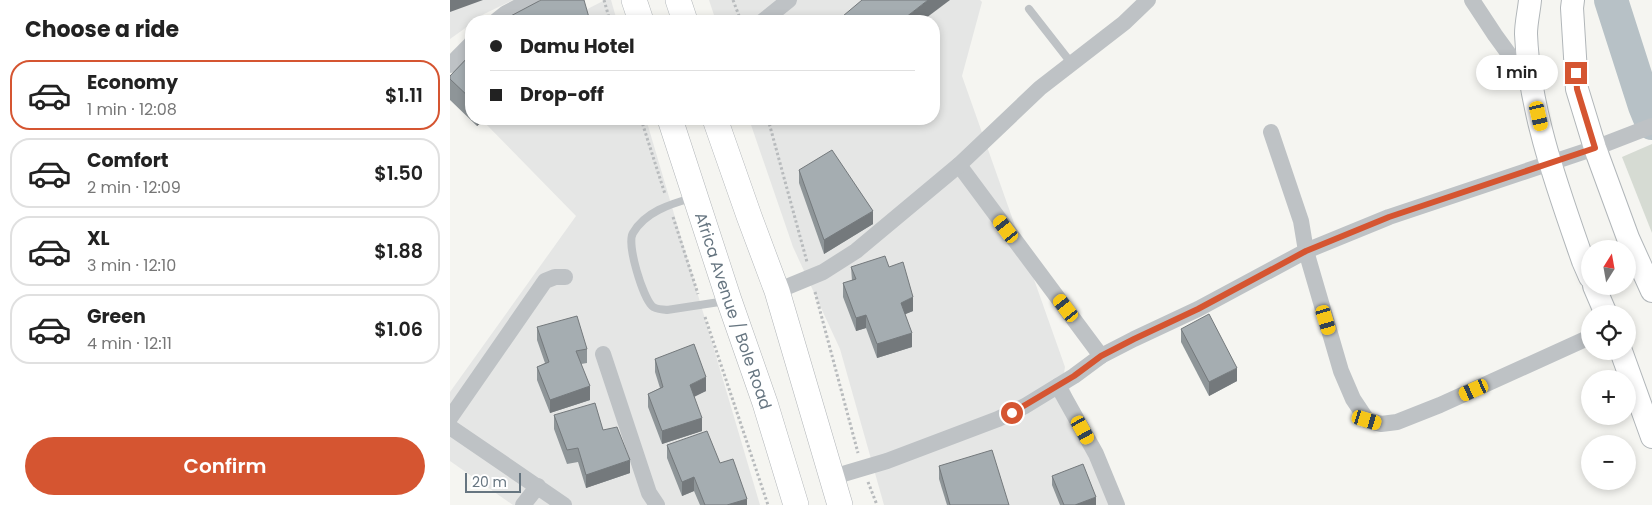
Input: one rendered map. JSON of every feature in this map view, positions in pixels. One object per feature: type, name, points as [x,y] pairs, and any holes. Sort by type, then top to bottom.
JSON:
[{"type":"main road","points":[[634,0],[639,15]]},
{"type":"main road","points":[[678,0],[683,15]]},
{"type":"main road","points":[[1530,0],[1526,33],[1532,84],[1549,163],[1581,256]]},
{"type":"main road","points":[[1574,0],[1572,8],[1577,89],[1595,148],[1628,238],[1652,291]]},
{"type":"main road","name":"Africa Avenue / Bole Road","points":[[672,125],[764,404],[794,504]]},
{"type":"main road","points":[[717,125],[748,216],[777,291],[840,505]]},
{"type":"main road","points":[[1624,360],[1652,437]]},
{"type":"street","points":[[504,15],[531,0]]},
{"type":"street","points":[[770,15],[789,0]]},
{"type":"street","points":[[777,291],[811,278],[856,251],[959,165],[1034,94],[1124,23],[1148,0]]},
{"type":"street","points":[[1472,0],[1495,35],[1532,84]]},
{"type":"street","points":[[450,65],[465,50]]},
{"type":"street","points":[[833,477],[953,438],[998,419],[1025,406],[1058,386],[1101,356],[1198,309],[1306,251],[1389,217],[1595,148],[1652,126]]},
{"type":"street","points":[[1271,132],[1301,222],[1306,251],[1342,371],[1353,399],[1367,420],[1381,424],[1397,422],[1440,406],[1581,341]]},
{"type":"street","points":[[959,165],[1101,356]]},
{"type":"street","points":[[450,418],[545,281],[555,277],[565,277]]},
{"type":"street","points":[[603,354],[650,493],[657,505]]},
{"type":"street","points":[[1058,386],[1096,454],[1117,505]]},
{"type":"street","points":[[450,427],[564,505]]},
{"type":"street","points":[[523,505],[538,486]]},
{"type":"lane","points":[[1029,9],[1072,64]]},
{"type":"lane","points":[[696,196],[668,204],[644,220],[633,232],[630,240],[638,278],[652,306],[658,309],[667,310],[729,300]]},
{"type":"path","points":[[604,0],[608,15]]},
{"type":"path","points":[[733,0],[739,15]]},
{"type":"path","points":[[770,125],[862,468],[877,505]]},
{"type":"shaded area","points":[[450,0],[513,0],[483,15],[465,15],[465,28],[450,39]]},
{"type":"shaded area","points":[[605,0],[611,0],[615,15],[576,15]]},
{"type":"shaded area","points":[[709,0],[980,0],[982,2],[962,76],[1065,367],[1064,373],[1111,505],[884,505],[840,349],[793,247],[751,125],[940,125],[940,15],[714,15]]},
{"type":"shaded area","points":[[487,125],[648,125],[760,505],[513,505],[450,461],[450,392],[576,216]]},
{"type":"shaded area","points":[[1652,144],[1652,233],[1622,157]]},
{"type":"building","points":[[541,0],[584,0],[588,15],[513,15]]},
{"type":"building","points":[[862,0],[928,0],[909,15],[844,15]]},
{"type":"building","points":[[465,60],[465,93],[450,79],[450,76]]},
{"type":"building","points":[[832,150],[873,211],[824,240],[799,170]]},
{"type":"building","points":[[885,256],[889,267],[903,262],[913,297],[901,303],[912,333],[877,344],[866,315],[856,318],[843,283],[856,279],[851,267]]},
{"type":"building","points":[[1209,314],[1237,368],[1209,382],[1181,329]]},
{"type":"building","points":[[577,316],[587,349],[576,351],[590,386],[550,400],[537,367],[549,362],[537,327]]},
{"type":"building","points":[[694,344],[706,377],[690,385],[702,418],[662,431],[648,394],[663,387],[655,359]]},
{"type":"building","points":[[595,403],[603,430],[617,427],[630,460],[586,475],[578,448],[567,450],[554,415]]},
{"type":"building","points":[[707,431],[720,463],[733,459],[747,499],[727,505],[705,505],[694,477],[682,482],[667,445]]},
{"type":"building","points":[[992,450],[1009,505],[950,505],[939,466]]},
{"type":"building","points":[[1083,464],[1096,497],[1075,505],[1064,505],[1052,476]]},
{"type":"waterway","points":[[1611,0],[1652,123]]},
{"type":"route","points":[[1012,413],[1074,376],[1101,356],[1198,309],[1306,251],[1389,217],[1595,148],[1577,89],[1576,73]]}]
